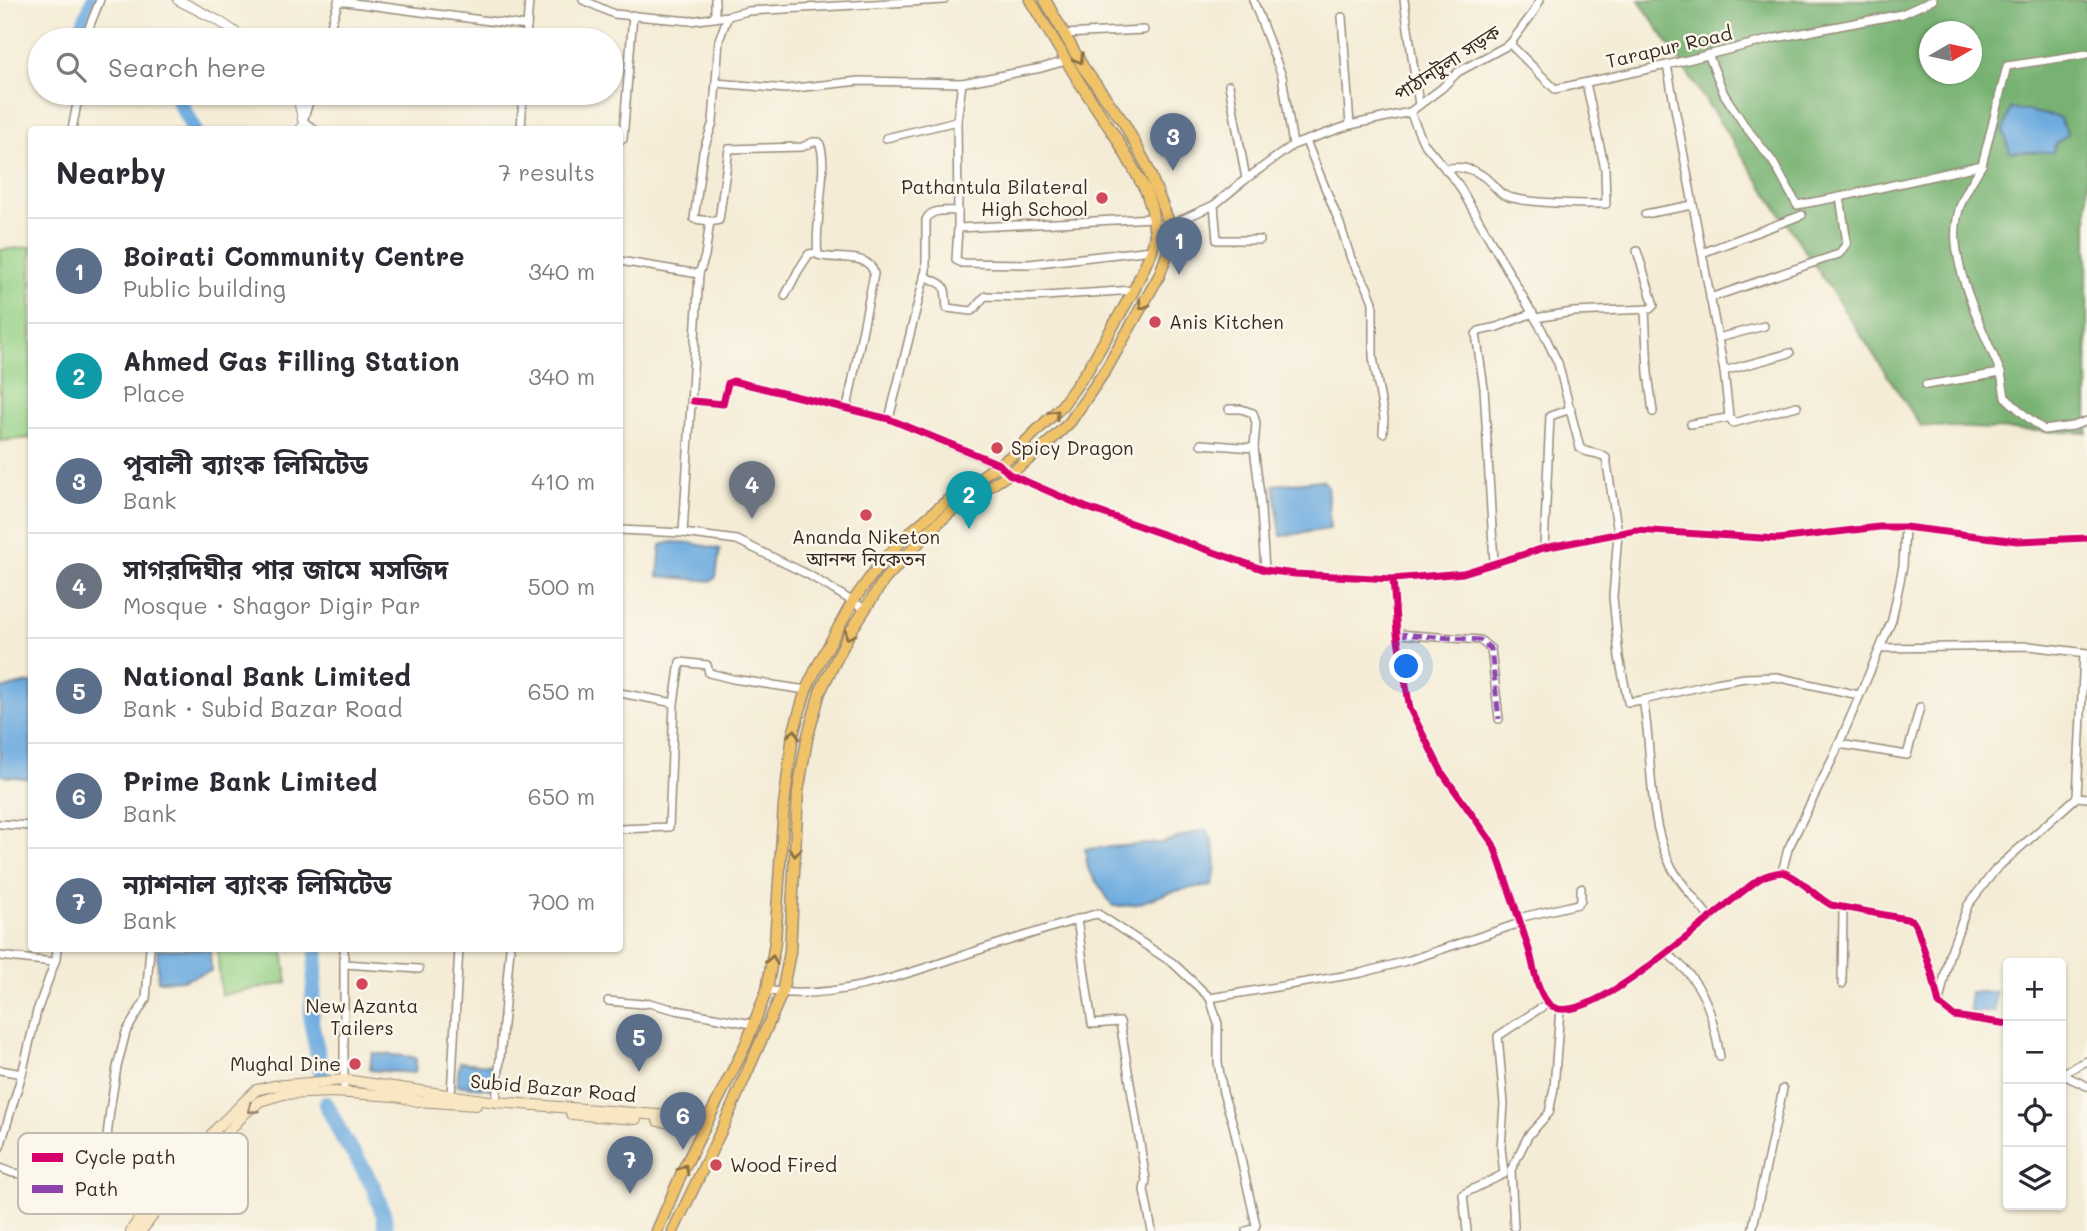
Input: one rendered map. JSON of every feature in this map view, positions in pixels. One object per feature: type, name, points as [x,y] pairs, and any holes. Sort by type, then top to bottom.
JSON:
[{"type":"main road","points":[[657,1231],[746,1044],[767,990],[775,942],[784,805],[793,734],[806,690],[853,601],[877,568],[905,537],[949,499],[1011,456],[1061,407],[1087,371],[1134,290],[1152,250],[1153,218],[1146,191],[1117,139],[1030,0]]},
{"type":"main road","points":[[673,1231],[723,1127],[782,993],[790,953],[798,792],[807,739],[820,692],[849,634],[884,580],[932,528],[955,508],[1041,450],[1070,422],[1107,368],[1159,276],[1169,249],[1170,225],[1146,164],[1124,123],[1092,80],[1045,0]]},
{"type":"main road","points":[[1083,88],[1092,80]]},
{"type":"main road","name":"Subid Bazar Road","points":[[213,1133],[256,1090],[345,1080],[496,1102],[695,1118],[706,1124]]},
{"type":"main road","name":"Subid Bazar Road","points":[[228,1133],[260,1101],[283,1094],[344,1092],[689,1125],[706,1124]]},
{"type":"main road","name":"Subid Bazar Road","points":[[131,1231],[145,1214]]},
{"type":"main road","name":"Subid Bazar Road","points":[[141,1231],[151,1214]]},
{"type":"street","points":[[89,28],[100,0]]},
{"type":"street","points":[[330,28],[339,0],[527,26],[529,0]]},
{"type":"street","points":[[583,0],[614,14],[690,20],[748,11],[944,0]]},
{"type":"street","points":[[715,0],[715,18]]},
{"type":"street","points":[[1253,0],[1282,76],[1293,145]]},
{"type":"street","points":[[1404,0],[1419,105]]},
{"type":"street","name":"পাঠানটুলা সড়ক","points":[[1154,235],[1214,205],[1293,145],[1350,125],[1410,111],[1458,72],[1510,44],[1534,13],[1540,0]]},
{"type":"street","name":"Tarapur Road","points":[[1510,44],[1555,89],[1776,38],[1902,15],[1933,0]]},
{"type":"street","points":[[183,1],[229,28]]},
{"type":"street","points":[[623,139],[633,15]]},
{"type":"street","points":[[728,16],[719,40],[713,122],[703,152],[694,219],[710,222],[719,220],[729,149],[802,147],[819,142],[822,174],[817,253],[821,257],[866,261],[873,268],[868,312],[848,408]]},
{"type":"street","points":[[1342,17],[1350,125]]},
{"type":"street","points":[[1064,34],[1144,30]]},
{"type":"street","points":[[1708,54],[1724,94],[1773,162],[1797,205],[1982,165]]},
{"type":"street","points":[[2087,54],[2007,66],[1982,165],[1960,207],[1956,221],[1957,247],[1964,279],[2001,373],[2005,397],[2045,429],[2073,426],[2087,421]]},
{"type":"street","points":[[716,83],[786,89],[859,81],[962,83],[1066,61]]},
{"type":"street","points":[[1667,65],[1724,371],[1729,416],[1733,423],[1797,406]]},
{"type":"street","points":[[962,83],[957,121],[956,260],[962,263],[1029,264],[1152,250]]},
{"type":"street","points":[[1445,169],[1465,167],[1487,179],[1502,194],[1519,199],[1606,204],[1605,169],[1587,83]]},
{"type":"street","points":[[1228,85],[1246,179]]},
{"type":"street","points":[[73,126],[77,105]]},
{"type":"street","points":[[299,105],[302,125]]},
{"type":"street","points":[[302,125],[308,105]]},
{"type":"street","points":[[520,126],[522,105]]},
{"type":"street","points":[[1410,111],[1423,142],[1458,184],[1558,363],[1580,448],[1586,452],[1600,453],[1606,458],[1618,533],[1612,597],[1619,657],[1628,702],[1745,678],[1776,677],[1859,695]]},
{"type":"street","points":[[886,138],[957,121]]},
{"type":"street","points":[[1306,141],[1340,224],[1351,259],[1373,302],[1373,357],[1384,418],[1383,433]]},
{"type":"street","points":[[1710,298],[1839,254],[1847,243],[1840,197]]},
{"type":"street","points":[[1214,205],[1217,240],[1260,240]]},
{"type":"street","points":[[1645,214],[1693,205]]},
{"type":"street","points":[[889,419],[924,276],[926,220],[932,212],[958,211]]},
{"type":"street","points":[[1702,253],[1802,215]]},
{"type":"street","points":[[958,228],[1153,218]]},
{"type":"street","points":[[683,533],[699,274],[705,256],[710,222]]},
{"type":"street","points":[[1494,563],[1484,388],[1476,334],[1534,316],[1650,309],[1654,305],[1637,251]]},
{"type":"street","points":[[785,296],[809,254],[817,253]]},
{"type":"street","points":[[623,261],[699,274]]},
{"type":"street","points":[[924,276],[944,285],[947,308],[971,311],[975,310],[986,296],[1031,297],[1134,290]]},
{"type":"street","points":[[1645,309],[1653,412]]},
{"type":"street","points":[[1718,338],[1765,326]]},
{"type":"street","points":[[1724,371],[1790,353]]},
{"type":"street","points":[[1926,385],[2001,373]]},
{"type":"street","points":[[693,401],[724,403],[728,383],[733,381],[889,419],[999,464],[1009,474],[1085,507],[1265,570],[1295,574],[1393,579],[1463,573],[1544,548],[1636,530],[1778,540],[1879,527],[1905,527],[2017,541],[2087,538]]},
{"type":"street","points":[[1228,409],[1253,413],[1256,423],[1254,448],[1265,570]]},
{"type":"street","points":[[1544,548],[1550,416],[1571,409]]},
{"type":"street","points":[[1691,424],[1729,416]]},
{"type":"street","points":[[1201,444],[1254,448]]},
{"type":"street","points":[[1782,872],[1788,849],[1839,744],[1892,620],[1903,566],[1905,527]]},
{"type":"street","points":[[623,530],[683,533],[737,540],[809,575],[865,609]]},
{"type":"street","points":[[1393,579],[1397,634],[1410,709],[1443,774],[1493,844],[1537,980],[1548,1003],[1560,1009],[1585,1004],[1618,988],[1668,954],[1761,878],[1782,872],[1822,900],[1843,908],[1912,920],[1928,962],[1939,1004],[1954,1016],[2003,1023]]},
{"type":"street","points":[[1397,634],[1480,640],[1492,649],[1499,719]]},
{"type":"street","points":[[1881,648],[2029,646],[2085,653],[2077,797],[1996,869],[1968,905],[1949,956],[1939,1004]]},
{"type":"street","points":[[623,829],[669,827],[674,703],[679,664],[683,662],[707,666],[709,673],[733,679],[806,690]]},
{"type":"street","points":[[623,694],[674,703]]},
{"type":"street","points":[[1643,700],[1648,722],[1658,835],[1669,864],[1709,918]]},
{"type":"street","points":[[1839,744],[1906,755],[1920,707]]},
{"type":"street","points":[[2077,797],[2087,798]]},
{"type":"street","points":[[0,824],[28,827]]},
{"type":"street","points":[[1210,998],[1361,973],[1410,960],[1519,921],[1578,904],[1581,900],[1581,888]]},
{"type":"street","points":[[1842,984],[1843,908]]},
{"type":"street","points":[[767,990],[782,993],[821,993],[873,983],[1098,914],[1173,963],[1210,998],[1218,1024],[1218,1062],[1223,1093],[1256,1225],[1246,1231]]},
{"type":"street","points":[[1077,919],[1092,1024],[1120,1022],[1146,1180],[1144,1190],[1153,1231]]},
{"type":"street","points":[[0,1147],[22,1074],[29,1037],[56,952]]},
{"type":"street","points":[[107,1133],[117,1067],[127,1032],[146,999],[150,952]]},
{"type":"street","points":[[344,952],[344,1092]]},
{"type":"street","points":[[451,1096],[459,952]]},
{"type":"street","points":[[496,1102],[510,952]]},
{"type":"street","points":[[1668,954],[1692,977],[1700,991],[1714,1019],[1720,1057]]},
{"type":"street","points":[[0,956],[53,962]]},
{"type":"street","points":[[344,964],[419,969]]},
{"type":"street","points":[[608,1001],[649,1003],[752,1024]]},
{"type":"street","points":[[1514,1227],[1502,1148],[1504,1104],[1498,1035],[1548,1003]]},
{"type":"street","points":[[1467,1231],[1463,1194],[1507,1172],[1528,1136],[1549,1113],[1554,1088],[1560,1009]]},
{"type":"street","points":[[2066,1072],[2087,1061]]},
{"type":"street","points":[[0,1070],[22,1074]]},
{"type":"street","points":[[2066,1076],[2087,1086]]},
{"type":"street","points":[[1752,1231],[1783,1089]]},
{"type":"street","points":[[706,1124],[723,1127]]},
{"type":"street","points":[[0,1168],[18,1174]]},
{"type":"green space","points":[[1639,0],[2087,0],[2087,433],[1921,426]]},
{"type":"green space","points":[[28,247],[28,438],[0,441],[0,250]]},
{"type":"green space","points":[[217,952],[283,952],[287,983],[221,995]]},
{"type":"water","points":[[2011,108],[2059,117],[2068,134],[2055,145],[2053,152],[2010,152],[2003,131]]},
{"type":"water","points":[[1322,480],[1327,485],[1330,529],[1281,536],[1274,485]]},
{"type":"water","points":[[673,542],[720,549],[716,577],[712,581],[658,576],[661,545]]},
{"type":"water","points":[[28,683],[28,779],[4,776],[0,772],[0,689]]},
{"type":"water","points":[[1206,829],[1215,857],[1212,886],[1174,891],[1134,905],[1113,906],[1088,869],[1085,849],[1161,843]]},
{"type":"water","points":[[157,952],[210,952],[211,971],[183,980],[158,981]]},
{"type":"water","points":[[1970,992],[1995,992],[1995,1012],[1970,1012]]},
{"type":"water","points":[[372,1053],[413,1057],[416,1059],[415,1073],[370,1070]]},
{"type":"water","points":[[460,1062],[496,1066],[493,1089],[456,1085]]},
{"type":"waterway","points":[[82,28],[94,0]]},
{"type":"waterway","points":[[181,105],[192,126]]},
{"type":"waterway","points":[[317,952],[311,1021],[322,1076]]},
{"type":"waterway","points":[[326,1104],[344,1140],[374,1188],[384,1216],[386,1231]]},
{"type":"marked path","points":[[1397,634],[1480,640],[1491,649],[1499,719]]},
{"type":"cycle path","points":[[693,401],[723,404],[728,383],[733,381],[889,419],[999,464],[1009,474],[1085,507],[1265,570],[1295,574],[1393,579],[1463,573],[1544,548],[1636,530],[1778,539],[1879,527],[1905,527],[2017,541],[2087,538]]},
{"type":"cycle path","points":[[1393,579],[1397,634],[1410,709],[1443,774],[1493,844],[1539,986],[1548,1003],[1566,1009],[1591,1002],[1622,985],[1656,962],[1744,890],[1761,878],[1782,872],[1795,878],[1831,905],[1912,920],[1932,974],[1939,1004],[1954,1016],[2003,1023]]},
{"type":"place","name":"পূবালী ব্যাংক লিমিটেড","points":[[1173,171]]},
{"type":"place","name":"Pathantula Bilateral High School","points":[[1102,198]]},
{"type":"place","name":"Boirati Community Centre","points":[[1179,275]]},
{"type":"place","name":"Anis Kitchen","points":[[1155,322]]},
{"type":"place","name":"Spicy Dragon","points":[[997,448]]},
{"type":"place","name":"Ananda Niketon আনন্দ নিকেতন","points":[[866,515]]},
{"type":"place","name":"সাগরদিঘীর পার জামে মসজিদ","points":[[752,519]]},
{"type":"place","name":"Ahmed Gas Filling Station","points":[[969,529]]},
{"type":"place","name":"New Azanta Tailers","points":[[362,984]]},
{"type":"place","name":"Mughal Dine","points":[[355,1064]]},
{"type":"place","name":"National Bank Limited","points":[[639,1072]]},
{"type":"place","name":"Prime Bank Limited","points":[[683,1150]]},
{"type":"place","name":"Wood Fired","points":[[716,1165]]},
{"type":"place","name":"ন্যাশনাল ব্যাংক লিমিটেড","points":[[630,1194]]}]
